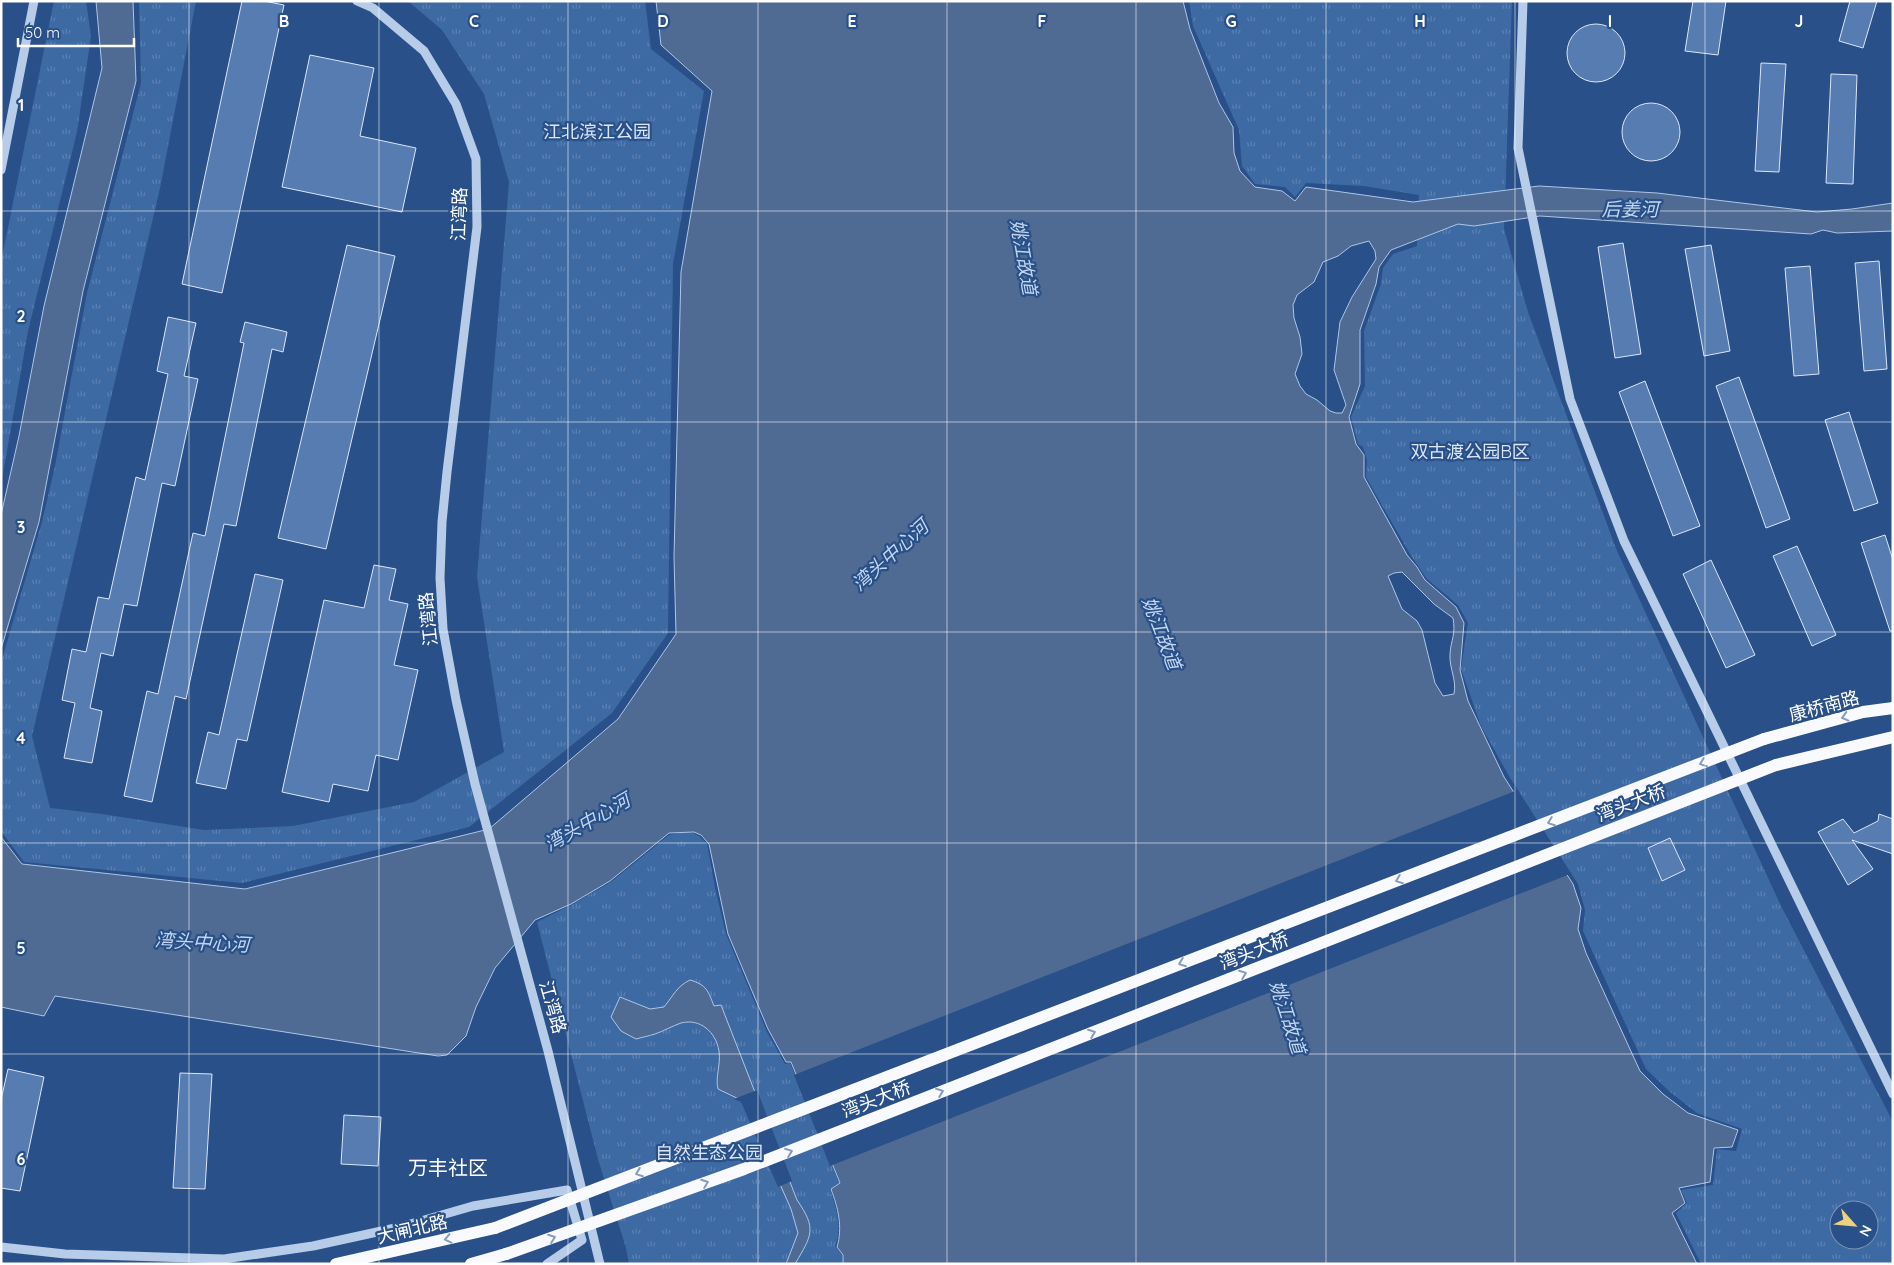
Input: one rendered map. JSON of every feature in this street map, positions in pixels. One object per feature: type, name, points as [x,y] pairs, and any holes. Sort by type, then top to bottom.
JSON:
[{"type":"main road","name":"康桥南路","points":[[1764,740],[1863,712],[1893,708]]},
{"type":"main road","name":"湾头大桥","points":[[471,1264],[506,1254],[744,1169],[1776,765],[1893,737]]},
{"type":"main road","name":"湾头大桥","points":[[495,1228],[1764,740]]},
{"type":"main road","name":"大闸北路","points":[[336,1264],[495,1228]]},
{"type":"street","points":[[1,170],[34,1]]},
{"type":"street","name":"江湾路","points":[[357,1],[373,8],[424,51],[456,104],[476,158],[477,227],[447,472],[440,578],[444,629],[456,700],[475,784],[548,1051],[600,1264]]},
{"type":"street","points":[[1523,1],[1518,148],[1570,399],[1624,541],[1893,1094]]},
{"type":"street","points":[[1,1247],[65,1254],[224,1259],[313,1246],[400,1227],[472,1206],[566,1190],[582,1240],[547,1264]]},
{"type":"green space","points":[[54,1],[86,1],[91,36],[77,132],[28,331],[1,485],[1,262]]},
{"type":"green space","name":"江北滨江公园","points":[[139,1],[196,1],[160,188],[32,736],[50,808],[204,830],[293,826],[414,802],[504,752],[477,577],[509,182],[484,94],[442,30],[408,1],[645,1],[651,49],[704,91],[673,264],[668,633],[612,713],[469,827],[242,883],[24,862],[1,831],[1,663],[42,522],[55,466],[87,293],[141,83]]},
{"type":"green space","name":"双古渡公园B区","points":[[1189,1],[1512,1],[1504,229],[1528,312],[1617,551],[1781,906],[1893,1122],[1893,1264],[1701,1264],[1676,1213],[1687,1203],[1681,1190],[1713,1185],[1717,1149],[1736,1151],[1742,1129],[1697,1113],[1670,1092],[1646,1069],[1583,931],[1585,910],[1578,884],[1509,776],[1481,726],[1461,669],[1468,623],[1458,605],[1427,579],[1410,554],[1366,477],[1367,460],[1363,447],[1358,444],[1351,417],[1365,386],[1364,331],[1381,284],[1383,268],[1393,254],[1417,246],[1419,195],[1364,186],[1306,183],[1295,197],[1285,187],[1255,184],[1242,166],[1239,130],[1193,26]]},
{"type":"green space","name":"自然生态公园","points":[[693,833],[707,844],[726,934],[767,1032],[785,1064],[790,1063],[839,1183],[830,1189],[839,1225],[835,1246],[842,1255],[843,1264],[629,1264],[626,1248],[598,1159],[537,922],[611,882],[669,835]]},
{"type":"water","points":[[96,1],[133,1],[136,81],[83,291],[39,522],[1,649],[1,515],[19,436],[44,306],[102,68]]},
{"type":"water","points":[[656,1],[1183,1],[1190,29],[1219,103],[1233,127],[1234,153],[1240,171],[1255,187],[1282,191],[1295,201],[1306,187],[1413,202],[1539,186],[1657,193],[1817,212],[1893,203],[1893,231],[1837,233],[1823,230],[1811,234],[1540,216],[1474,226],[1458,224],[1391,250],[1379,267],[1376,284],[1360,330],[1360,384],[1349,417],[1356,444],[1364,455],[1364,477],[1407,555],[1425,580],[1456,607],[1464,623],[1460,670],[1468,701],[1504,777],[1573,884],[1581,908],[1578,929],[1586,953],[1640,1071],[1663,1094],[1688,1113],[1738,1130],[1732,1147],[1714,1148],[1710,1182],[1679,1188],[1685,1203],[1672,1213],[1697,1264],[843,1264],[843,1255],[837,1247],[840,1232],[839,1218],[831,1189],[840,1183],[791,1062],[786,1062],[768,1029],[728,934],[709,844],[701,835],[694,832],[669,833],[610,881],[571,904],[535,920],[495,968],[476,1007],[466,1036],[447,1055],[438,1056],[55,996],[44,1016],[1,1007],[1,837],[22,864],[245,889],[489,829],[618,719],[676,634],[674,557],[681,272],[712,91],[661,45]],"holes":[[[1369,241],[1375,251],[1376,259],[1352,297],[1340,322],[1334,370],[1346,405],[1342,413],[1336,413],[1330,411],[1306,394],[1295,374],[1302,354],[1293,305],[1297,295],[1314,282],[1323,262],[1338,256],[1351,246]],[[1402,572],[1434,604],[1453,618],[1454,633],[1450,659],[1455,689],[1454,694],[1443,696],[1435,683],[1422,630],[1417,621],[1402,609],[1388,576]]]},
{"type":"water","points":[[690,980],[706,989],[714,1006],[721,1005],[797,1200],[808,1218],[810,1232],[795,1264],[786,1264],[798,1233],[791,1209],[743,1101],[718,1089],[719,1051],[711,1032],[701,1025],[688,1022],[636,1039],[621,1031],[611,1017],[620,997],[650,1009],[664,1007],[678,988]]},
{"type":"pier","points":[[1515,791],[1570,874],[830,1166],[794,1075]]},
{"type":"pier","points":[[757,1090],[792,1181],[778,1187],[741,1102],[734,1099]]},
{"type":"building","points":[[242,1],[264,1],[284,5],[222,293],[182,284]]},
{"type":"building","points":[[1693,1],[1726,1],[1718,55],[1685,51]]},
{"type":"building","points":[[1850,1],[1877,1],[1863,48],[1839,41]]},
{"type":"building","points":[[1596,24],[1607,26],[1617,32],[1623,42],[1625,53],[1623,64],[1617,74],[1607,80],[1596,82],[1585,80],[1575,74],[1569,64],[1567,53],[1569,42],[1575,32],[1585,26]]},
{"type":"building","points":[[310,55],[374,68],[360,136],[416,148],[402,212],[282,187]]},
{"type":"building","points":[[1761,63],[1786,64],[1779,172],[1755,171]]},
{"type":"building","points":[[1831,74],[1857,75],[1853,184],[1826,183]]},
{"type":"building","points":[[1651,103],[1662,105],[1672,111],[1678,121],[1680,132],[1678,143],[1672,153],[1662,159],[1651,161],[1640,159],[1630,153],[1624,143],[1622,132],[1624,121],[1630,111],[1640,105]]},
{"type":"building","points":[[1623,243],[1641,354],[1615,358],[1598,247]]},
{"type":"building","points":[[347,245],[395,256],[326,549],[278,538]]},
{"type":"building","points":[[1711,245],[1730,351],[1704,356],[1685,249]]},
{"type":"building","points":[[1879,261],[1887,369],[1864,371],[1855,263]]},
{"type":"building","points":[[1810,266],[1819,374],[1794,376],[1785,268]]},
{"type":"building","points":[[168,317],[196,323],[184,376],[198,379],[175,486],[162,483],[137,606],[124,604],[113,656],[101,653],[90,708],[102,711],[92,763],[64,758],[75,703],[62,700],[72,649],[86,652],[98,597],[109,599],[136,477],[145,480],[168,374],[157,371]]},
{"type":"building","points":[[245,322],[287,332],[283,352],[272,349],[236,526],[224,524],[186,699],[175,696],[152,802],[124,796],[147,691],[158,694],[193,533],[205,536],[244,343],[240,342]]},
{"type":"building","points":[[1739,377],[1790,519],[1766,528],[1716,386]]},
{"type":"building","points":[[1645,381],[1700,526],[1673,536],[1619,392]]},
{"type":"building","points":[[1849,412],[1878,503],[1854,511],[1825,420]]},
{"type":"building","points":[[1885,535],[1893,560],[1893,631],[1890,631],[1861,543]]},
{"type":"building","points":[[1797,546],[1836,635],[1812,646],[1773,556]]},
{"type":"building","points":[[1711,560],[1755,655],[1726,668],[1683,574]]},
{"type":"building","points":[[374,565],[396,569],[389,600],[408,604],[394,665],[418,670],[398,760],[376,755],[368,791],[333,784],[329,802],[282,792],[324,600],[364,608]]},
{"type":"building","points":[[255,574],[283,580],[247,741],[237,739],[226,789],[196,783],[208,732],[219,735]]},
{"type":"building","points":[[1879,814],[1893,819],[1893,854],[1852,840],[1873,869],[1848,885],[1818,832],[1843,819],[1854,833],[1878,821]]},
{"type":"building","points":[[1670,838],[1685,870],[1662,881],[1648,848]]},
{"type":"building","points":[[8,1069],[44,1077],[20,1191],[1,1188],[1,1100]]},
{"type":"building","points":[[180,1073],[212,1074],[205,1189],[173,1188]]},
{"type":"building","points":[[344,1115],[381,1117],[378,1166],[341,1164]]},
{"type":"district","name":"万丰社区","points":[[448,1167]]},
{"type":"water label","name":"后姜河","points":[[1630,209]]},
{"type":"water label","name":"姚江故道","points":[[1024,257]]},
{"type":"water label","name":"湾头中心河","points":[[890,555]]},
{"type":"water label","name":"姚江故道","points":[[1162,633]]},
{"type":"water label","name":"湾头中心河","points":[[587,822]]},
{"type":"water label","name":"湾头中心河","points":[[202,942]]},
{"type":"water label","name":"姚江故道","points":[[1288,1017]]}]
